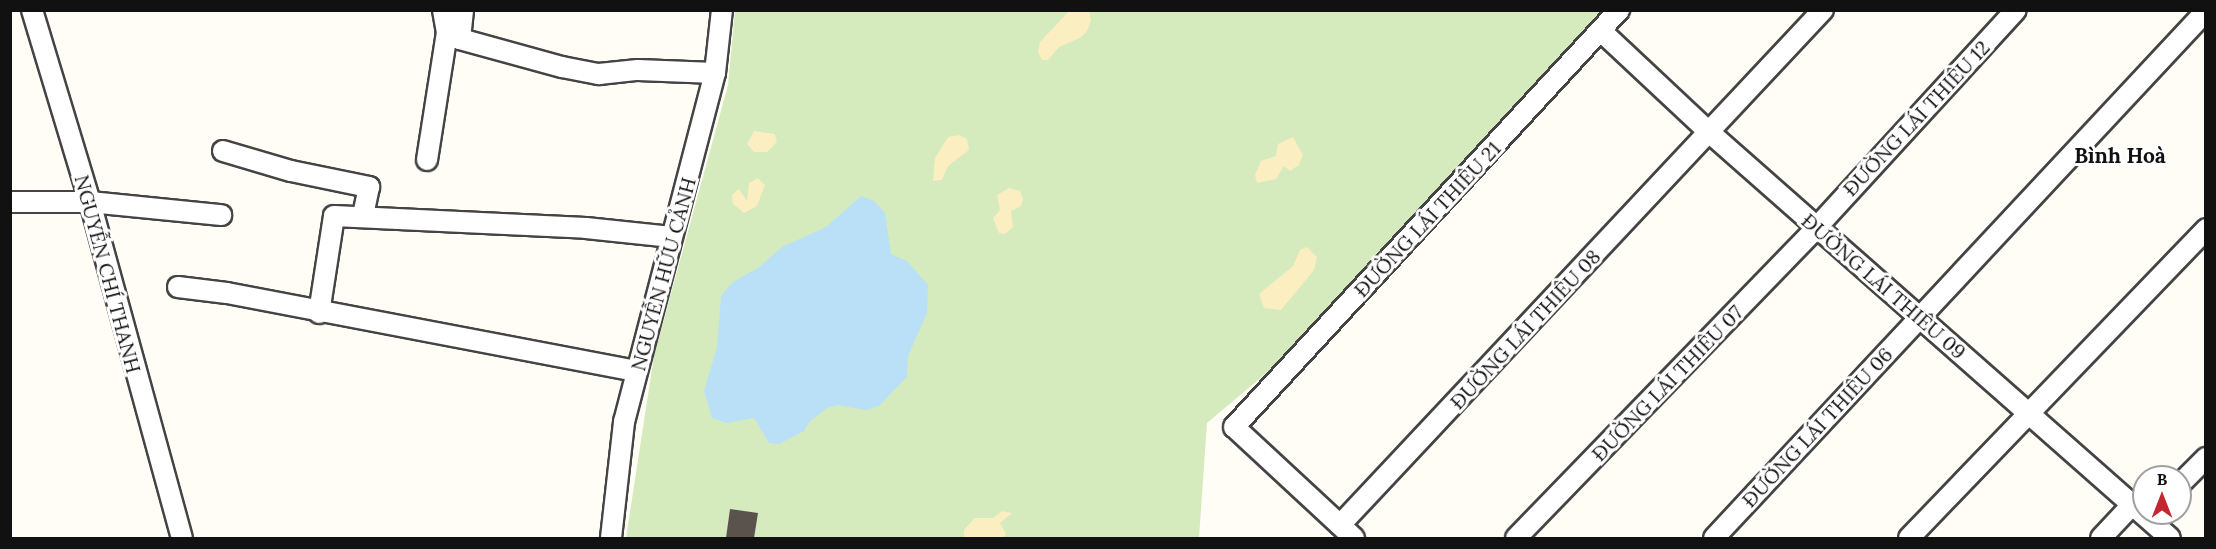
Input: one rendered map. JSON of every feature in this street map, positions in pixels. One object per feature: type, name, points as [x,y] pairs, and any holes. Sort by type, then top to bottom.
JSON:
[{"type":"street","name":"NGUYỄN CHÍ THANH","points":[[32,10],[90,202],[182,538]]},
{"type":"street","points":[[443,10],[454,36]]},
{"type":"street","points":[[427,160],[454,36],[463,10]]},
{"type":"street","name":"NGUYỄN HỮU CẢNH","points":[[611,538],[621,439],[715,73],[722,10]]},
{"type":"street","name":"ĐƯỜNG LÁI THIÊU 21","points":[[1347,532],[1234,427],[1619,10]]},
{"type":"street","name":"ĐƯỜNG LÁI THIÊU 08","points":[[1347,532],[1708,132],[1823,10]]},
{"type":"street","name":"ĐƯỜNG LÁI THIÊU 12","points":[[1817,227],[2016,10]]},
{"type":"street","name":"ĐƯỜNG LÁI THIÊU 06","points":[[1714,538],[2205,11]]},
{"type":"street","name":"ĐƯỜNG LÁI THIÊU 09","points":[[1601,31],[1708,132],[2028,411],[2132,505]]},
{"type":"street","points":[[454,36],[598,74],[638,70],[715,73]]},
{"type":"street","points":[[223,151],[291,171],[369,187],[363,216]]},
{"type":"street","points":[[10,202],[90,202],[221,215]]},
{"type":"street","points":[[319,313],[334,216],[586,228],[672,237]]},
{"type":"street","name":"ĐƯỜNG LÁI THIÊU 07","points":[[1516,538],[1817,227]]},
{"type":"street","points":[[1909,538],[2028,411],[2205,229]]},
{"type":"street","points":[[178,287],[227,292],[319,313],[637,372]]},
{"type":"street","points":[[2192,472],[2205,458]]},
{"type":"street","points":[[2101,538],[2132,505]]},
{"type":"street","name":"ĐƯỜNG LÁI THIÊU 09","points":[[2158,525],[2170,538]]},
{"type":"green space","points":[[735,11],[1607,11],[1295,349],[1207,423],[1199,538],[626,538],[654,356],[728,85]]},
{"type":"sand","points":[[1069,11],[1089,11],[1091,20],[1087,31],[1080,38],[1059,47],[1048,60],[1042,60],[1038,52],[1040,42]]},
{"type":"sand","points":[[754,131],[775,134],[777,142],[767,152],[754,152],[747,144]]},
{"type":"sand","points":[[959,135],[967,139],[969,150],[948,166],[942,180],[933,181],[935,158],[948,137]]},
{"type":"sand","points":[[1293,137],[1303,155],[1299,165],[1290,171],[1284,166],[1276,179],[1257,183],[1255,175],[1261,161],[1276,156],[1278,144]]},
{"type":"sand","points":[[758,178],[765,185],[757,206],[744,213],[733,204],[732,195],[739,189],[747,201],[749,183]]},
{"type":"sand","points":[[1009,188],[1020,191],[1023,199],[1021,206],[1011,211],[1013,227],[1005,234],[999,233],[993,218],[1000,210],[997,195]]},
{"type":"sand","points":[[1307,247],[1317,257],[1314,270],[1281,310],[1264,308],[1259,294],[1293,266],[1300,250]]},
{"type":"sand","points":[[1002,511],[1012,513],[1000,523],[1006,534],[1003,538],[964,538],[964,530],[975,518],[993,518]]},
{"type":"water","points":[[861,196],[874,201],[885,213],[891,254],[907,261],[928,285],[927,313],[908,356],[907,377],[879,406],[866,410],[837,405],[827,408],[810,421],[804,431],[779,444],[769,443],[754,418],[726,423],[712,418],[704,391],[717,347],[721,296],[733,282],[758,268],[782,247],[826,227]]},
{"type":"building","points":[[730,509],[758,513],[754,538],[726,538]]},
{"type":"district","name":"Bình Hoà","points":[[2120,156]]}]
